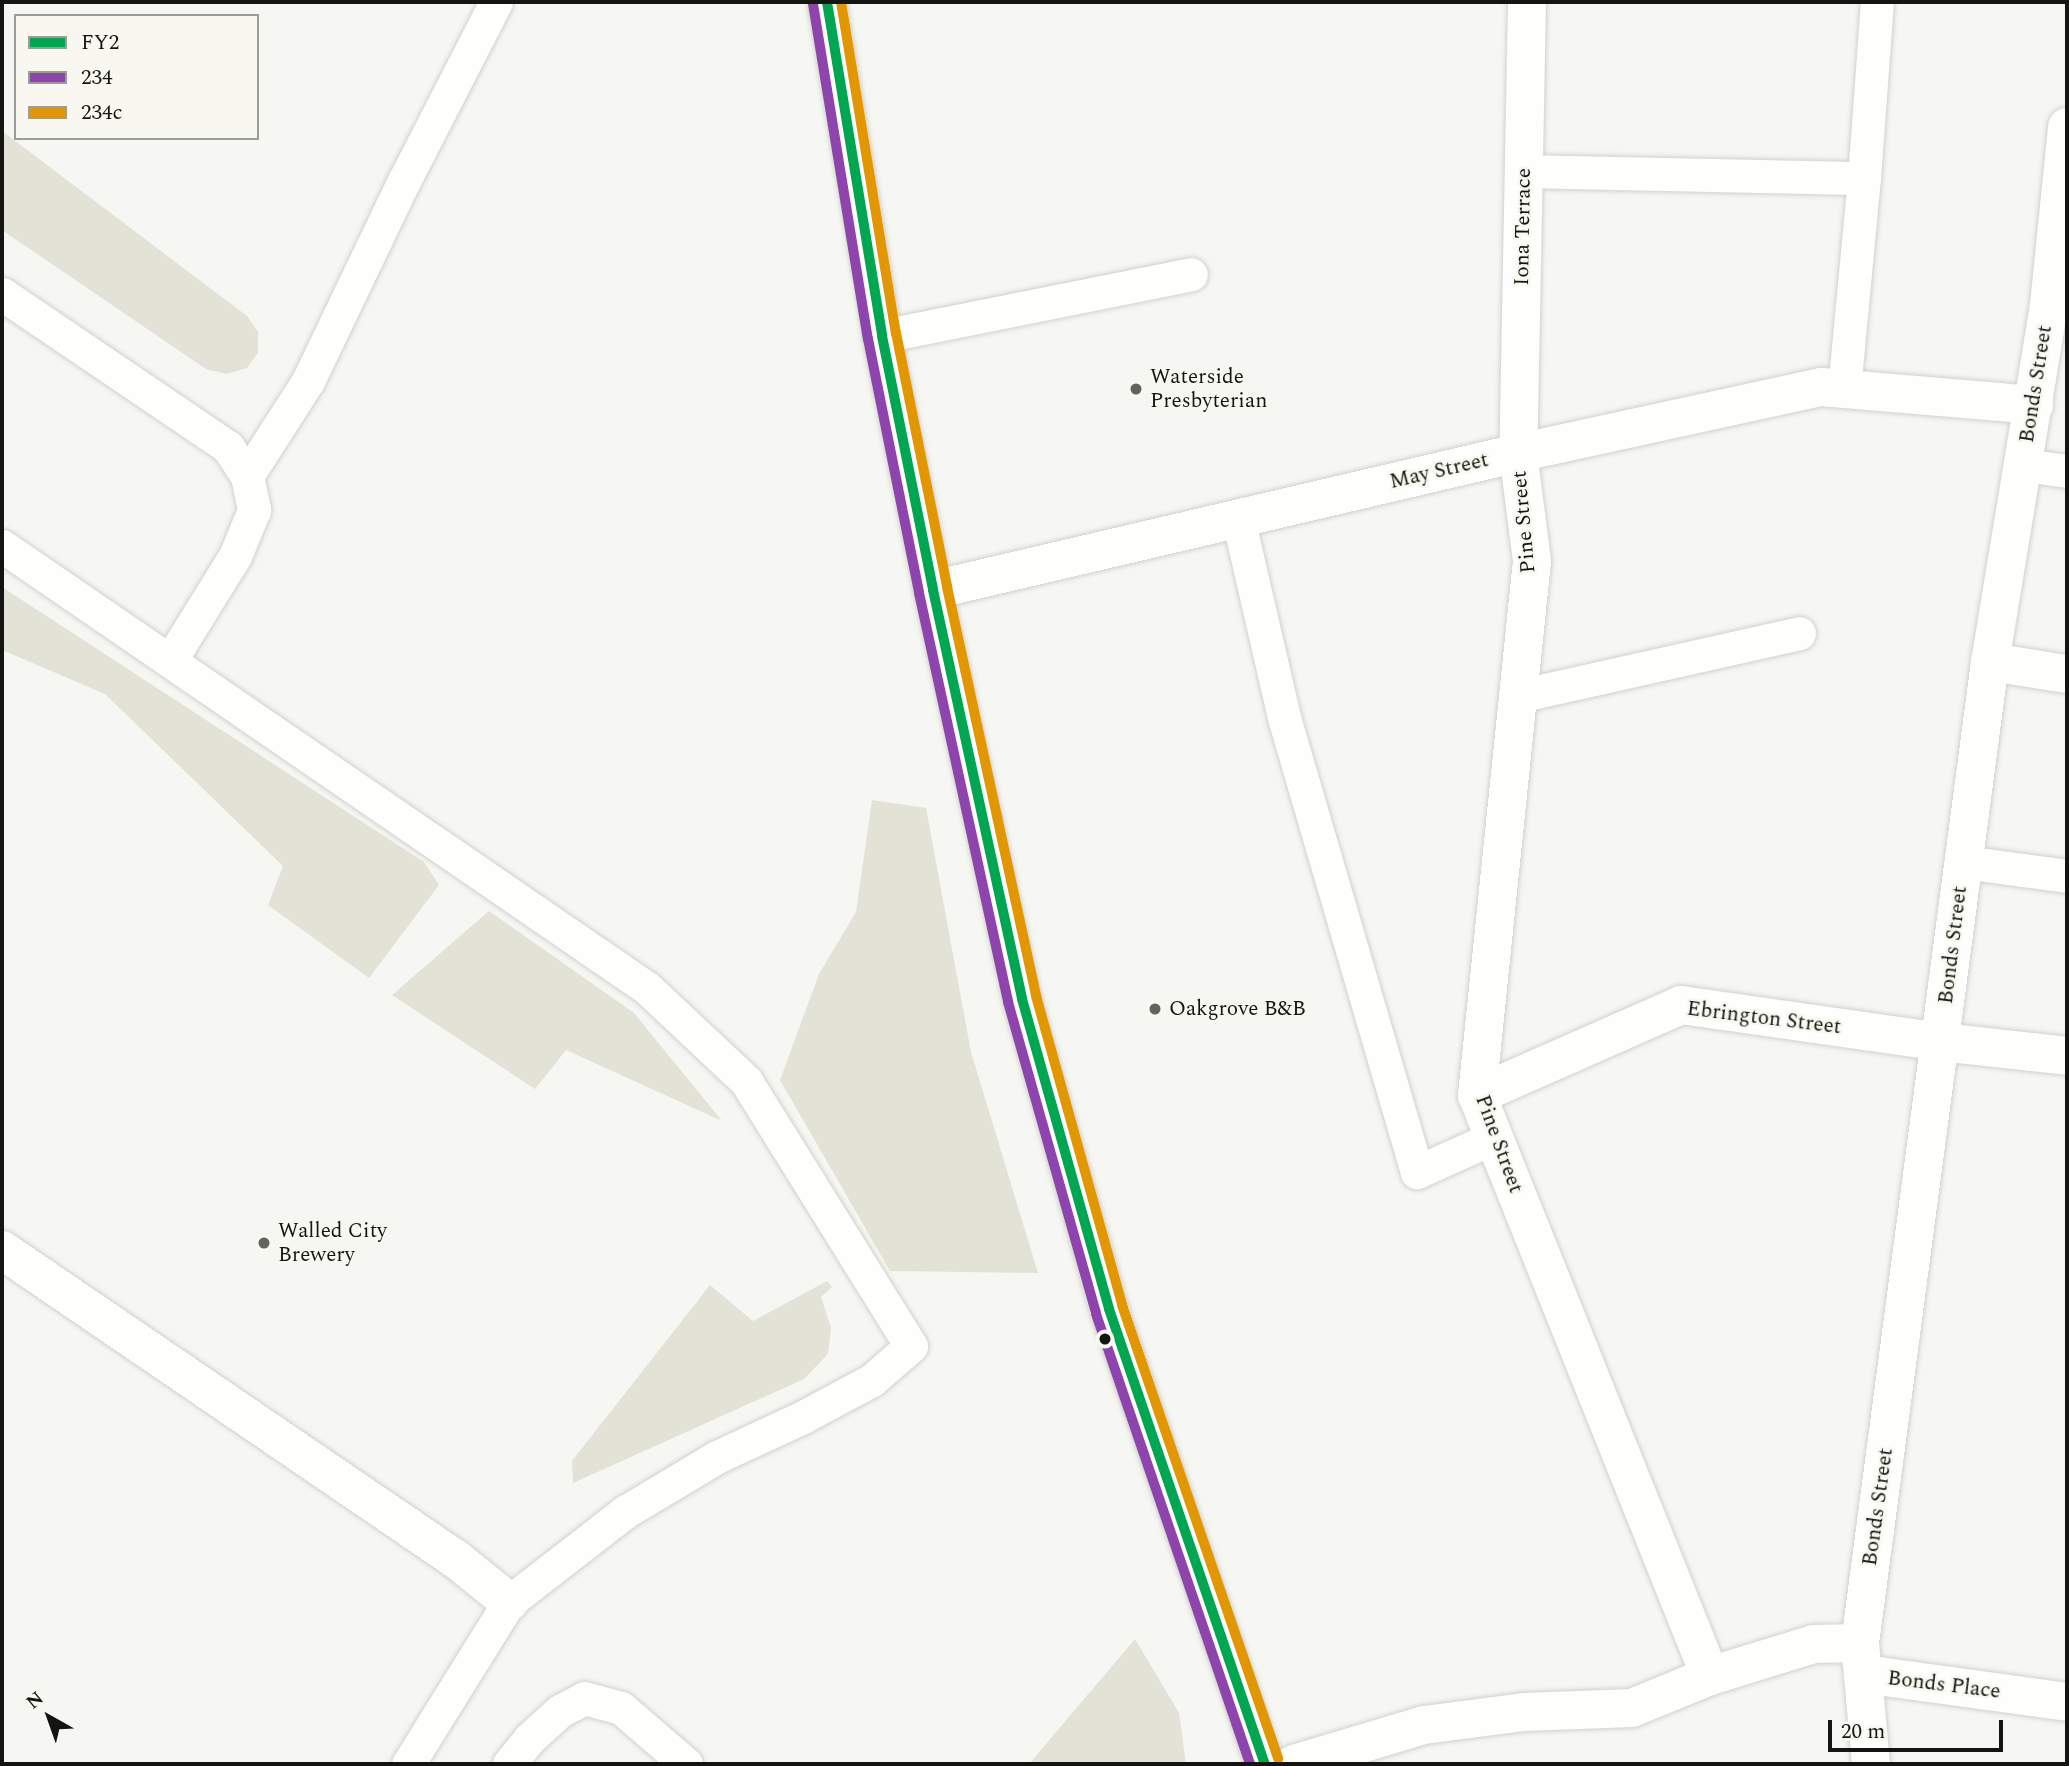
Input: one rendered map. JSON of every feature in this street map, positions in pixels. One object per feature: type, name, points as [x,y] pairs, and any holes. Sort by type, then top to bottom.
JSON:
[{"type":"main road","points":[[827,2],[882,336],[933,590],[1022,999],[1109,1310],[1265,1764]]},
{"type":"main road","name":"Iona Terrace","points":[[1518,453],[1527,2]]},
{"type":"main road","name":"Bonds Street","points":[[1871,1764],[1861,1658],[1990,662],[2034,405],[2058,306],[2067,127]]},
{"type":"main road","name":"May Street","points":[[933,590],[1732,404],[1821,387],[2034,405]]},
{"type":"main road","name":"Pine Street","points":[[1518,453],[1532,561],[1477,1095],[1710,1676]]},
{"type":"main road","points":[[1990,662],[2067,674]]},
{"type":"main road","name":"Ebrington Street","points":[[1477,1095],[1681,1005],[1941,1042],[2067,1055]]},
{"type":"main road","points":[[2,1250],[457,1560],[509,1602]]},
{"type":"main road","name":"Bonds Place","points":[[1294,1764],[1423,1725],[1524,1712],[1632,1708],[1710,1676],[1814,1644],[1861,1658],[2067,1702]]},
{"type":"lane","points":[[247,477],[308,381],[404,181],[496,2]]},
{"type":"lane","points":[[1844,389],[1877,2]]},
{"type":"lane","points":[[1524,171],[1864,178]]},
{"type":"lane","points":[[882,336],[1191,274]]},
{"type":"lane","points":[[2,294],[228,447],[247,477],[254,510],[235,556],[170,661]]},
{"type":"lane","points":[[2024,465],[2067,471]]},
{"type":"lane","points":[[1238,517],[1285,721],[1417,1172],[1495,1137]]},
{"type":"lane","points":[[2,546],[647,988],[746,1080],[911,1346],[872,1380],[801,1418],[717,1457],[625,1512],[509,1602],[408,1764]]},
{"type":"lane","points":[[1518,696],[1799,633]]},
{"type":"lane","points":[[1964,862],[2067,876]]},
{"type":"lane","points":[[509,1764],[529,1739],[560,1711],[584,1698],[621,1708],[686,1764]]},
{"type":"shaded area","points":[[2,131],[247,316],[258,332],[258,353],[247,368],[227,374],[206,369],[2,230]]},
{"type":"shaded area","points":[[2,587],[424,862],[439,885],[369,978],[268,905],[283,866],[105,694],[2,650]]},
{"type":"shaded area","points":[[872,800],[926,808],[971,1052],[1038,1273],[890,1271],[780,1080],[819,974],[856,912]]},
{"type":"shaded area","points":[[489,911],[634,1013],[722,1121],[566,1050],[535,1089],[392,995]]},
{"type":"shaded area","points":[[827,1281],[832,1287],[821,1297],[831,1328],[828,1354],[804,1379],[573,1483],[572,1461],[710,1285],[753,1321]]},
{"type":"shaded area","points":[[1135,1639],[1179,1713],[1186,1764],[1029,1764]]},
{"type":"transit line","name":"FY2","points":[[827,2],[882,336],[933,590],[1022,999],[1109,1309],[1265,1764]]},
{"type":"transit line","name":"234c","points":[[841,2],[896,333],[947,587],[1036,996],[1122,1305],[1278,1759]]},
{"type":"transit line","name":"234","points":[[813,4],[868,339],[919,593],[1008,1002],[1096,1314],[1250,1764]]},
{"type":"place","name":"Waterside Presbyterian","points":[[1136,389]]},
{"type":"place","name":"Oakgrove B&B","points":[[1155,1009]]},
{"type":"place","name":"Walled City Brewery","points":[[264,1243]]}]
